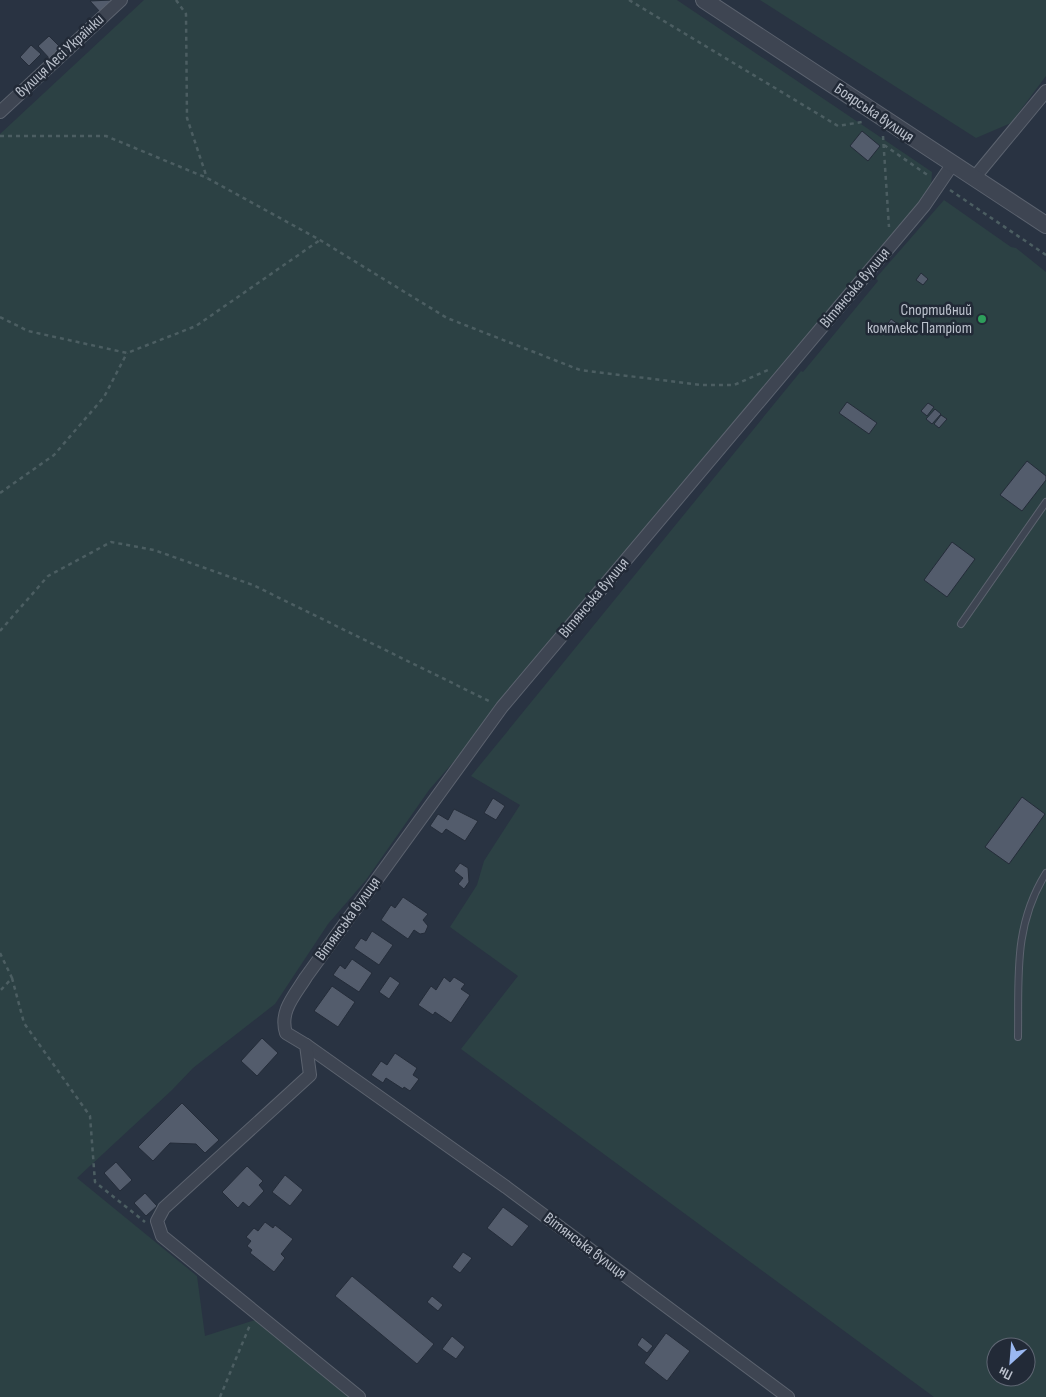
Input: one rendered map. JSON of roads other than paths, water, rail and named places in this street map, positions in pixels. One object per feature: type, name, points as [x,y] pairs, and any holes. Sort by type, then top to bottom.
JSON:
[{"type":"street","name":"вулиця Лесі Українки","points":[[0,112],[121,0]]},
{"type":"street","name":"Боярська вулиця","points":[[704,0],[952,165],[1046,225]]},
{"type":"street","points":[[974,178],[1046,92]]},
{"type":"street","name":"Вітянська вулиця","points":[[788,1397],[506,1187],[286,1032],[283,1022],[285,1010],[306,977],[502,707],[890,246],[952,165]]},
{"type":"street","points":[[306,1045],[310,1074],[164,1208],[157,1221],[162,1236],[359,1397]]},
{"type":"lane","points":[[961,624],[1046,502]]},
{"type":"lane","points":[[1018,1037],[1019,944],[1027,910],[1046,873]]},
{"type":"place","name":"Спортивний комплекс Патріот","points":[[982,319]]}]
